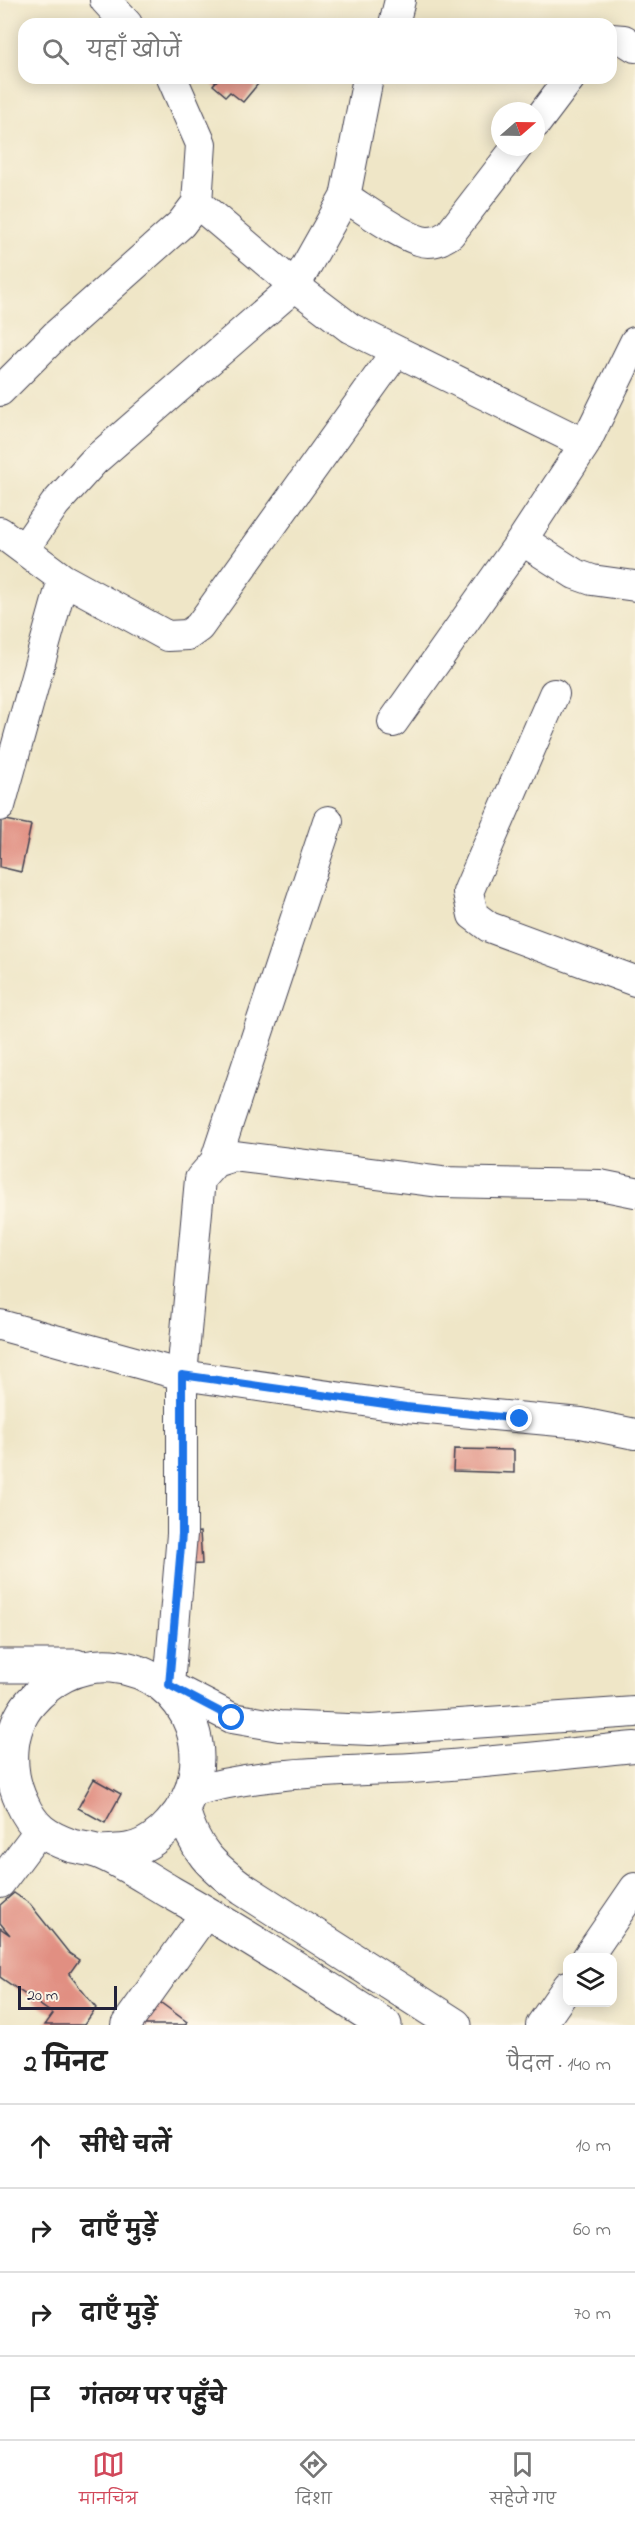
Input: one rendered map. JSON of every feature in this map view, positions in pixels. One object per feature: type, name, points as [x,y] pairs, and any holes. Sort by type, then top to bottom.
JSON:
[{"type":"main road","points":[[39,1831],[21,1803],[11,1771],[13,1739],[25,1709],[44,1687],[68,1672],[96,1665]]},
{"type":"main road","points":[[0,1666],[124,1667],[160,1681],[174,1696],[190,1720],[198,1748],[196,1780],[187,1801],[161,1834],[133,1849],[99,1852]]},
{"type":"main road","points":[[0,1795],[39,1831],[72,1845],[99,1852],[206,1913],[385,2025]]},
{"type":"main road","points":[[187,1801],[191,1835],[215,1868],[243,1889],[455,2025]]},
{"type":"street","points":[[105,0],[122,18]]},
{"type":"street","points":[[396,18],[400,0]]},
{"type":"street","points":[[617,39],[624,40],[635,47]]},
{"type":"street","points":[[0,391],[55,336],[181,224],[197,203],[201,144],[175,84]]},
{"type":"street","points":[[24,549],[55,504],[94,461],[295,286],[345,197],[367,84]]},
{"type":"street","points":[[545,111],[565,84]]},
{"type":"street","points":[[345,197],[411,237],[425,242],[438,241],[450,234],[510,156]]},
{"type":"street","points":[[197,203],[295,286],[350,328],[585,444]]},
{"type":"street","points":[[393,722],[522,540],[585,444],[635,342]]},
{"type":"street","points":[[0,532],[63,579],[167,636],[188,635],[199,627],[396,352]]},
{"type":"street","points":[[522,540],[575,574],[592,580],[635,586]]},
{"type":"street","points":[[0,806],[63,579]]},
{"type":"street","points":[[555,694],[468,892],[473,915],[489,927],[635,981]]},
{"type":"street","points":[[328,821],[215,1162],[200,1179],[182,1375],[182,1534],[160,1681],[232,1718],[279,1726],[370,1730],[635,1712]]},
{"type":"street","points":[[215,1162],[234,1156],[441,1182],[600,1185],[635,1192]]},
{"type":"street","points":[[0,1325],[182,1375],[406,1407],[581,1424],[635,1434]]},
{"type":"street","points":[[187,1801],[228,1782],[264,1777],[415,1767],[635,1747]]},
{"type":"street","points":[[0,1883],[39,1831]]},
{"type":"street","points":[[590,1953],[635,1888]]},
{"type":"street","points":[[126,2025],[206,1913]]},
{"type":"street","points":[[541,2025],[563,1992]]},
{"type":"building","points":[[258,84],[243,102],[230,92],[226,96],[213,85]]},
{"type":"building","points":[[1,819],[31,825],[21,872],[0,867]]},
{"type":"building","points":[[454,1449],[514,1450],[514,1473],[453,1471]]},
{"type":"building","points":[[200,1532],[202,1564],[183,1565],[180,1534]]},
{"type":"building","points":[[94,1779],[121,1794],[105,1823],[78,1808]]},
{"type":"building","points":[[14,1893],[30,1904],[69,1953],[79,1960],[69,1974],[96,2008],[84,2025],[45,2025],[53,2014],[0,1977],[0,1928],[10,1935],[0,1923],[0,1905]]},
{"type":"building","points":[[153,1997],[187,2022],[185,2025],[133,2025]]},
{"type":"route","points":[[232,1718],[169,1685],[182,1534],[182,1375],[406,1407],[520,1419]]}]
